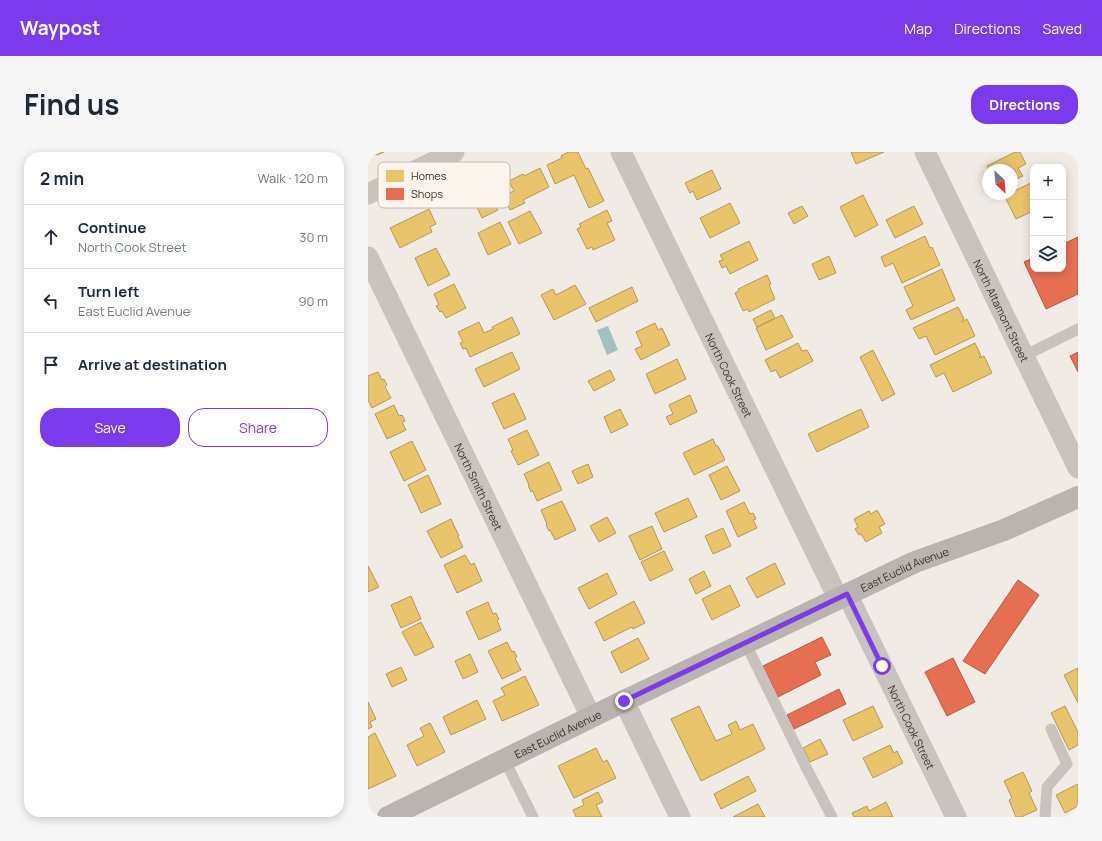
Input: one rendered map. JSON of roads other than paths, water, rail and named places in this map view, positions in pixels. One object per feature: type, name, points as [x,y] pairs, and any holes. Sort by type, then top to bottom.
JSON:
[{"type":"main road","name":"East Euclid Avenue","points":[[388,817],[745,642],[915,562],[1004,530],[1078,497]]},
{"type":"street","points":[[434,162],[454,152]]},
{"type":"street","name":"North Cook Street","points":[[622,152],[842,596],[956,817]]},
{"type":"street","name":"North Altamont Street","points":[[925,152],[1078,468]]},
{"type":"street","points":[[368,194],[378,189]]},
{"type":"street","name":"North Smith Street","points":[[368,257],[591,717]]},
{"type":"street","points":[[624,701],[680,817]]},
{"type":"lane","points":[[1024,356],[1078,329]]},
{"type":"lane","points":[[745,642],[803,762],[832,817]]},
{"type":"lane","points":[[1045,817],[1047,787],[1067,764],[1051,729]]},
{"type":"lane","points":[[504,759],[533,817]]},
{"type":"water","points":[[608,326],[618,350],[607,355],[597,330]]}]
